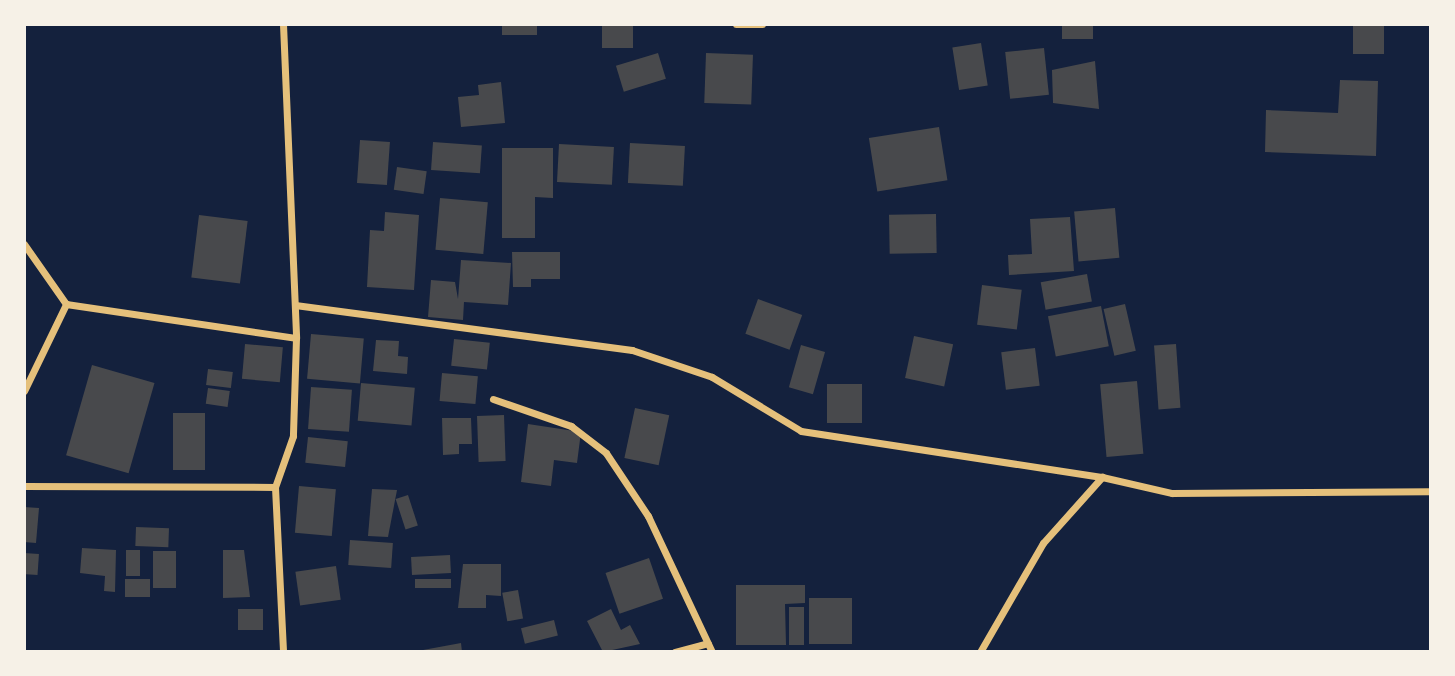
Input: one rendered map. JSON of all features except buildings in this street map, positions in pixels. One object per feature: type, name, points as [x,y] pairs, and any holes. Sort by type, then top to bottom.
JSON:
[{"type":"street","points":[[283,24],[296,338],[293,436],[275,487],[284,652]]},
{"type":"street","points":[[736,24],[762,24]]},
{"type":"street","points":[[24,243],[66,304],[296,338]]},
{"type":"street","points":[[24,391],[66,304]]},
{"type":"street","points":[[295,306],[632,350],[712,377],[801,431],[1102,477],[1172,494],[1430,491]]},
{"type":"street","points":[[493,399],[571,426],[606,453],[648,516],[712,652]]},
{"type":"street","points":[[980,652],[1043,542],[1102,477]]},
{"type":"street","points":[[24,486],[275,487]]},
{"type":"street","points":[[675,652],[708,643]]}]
